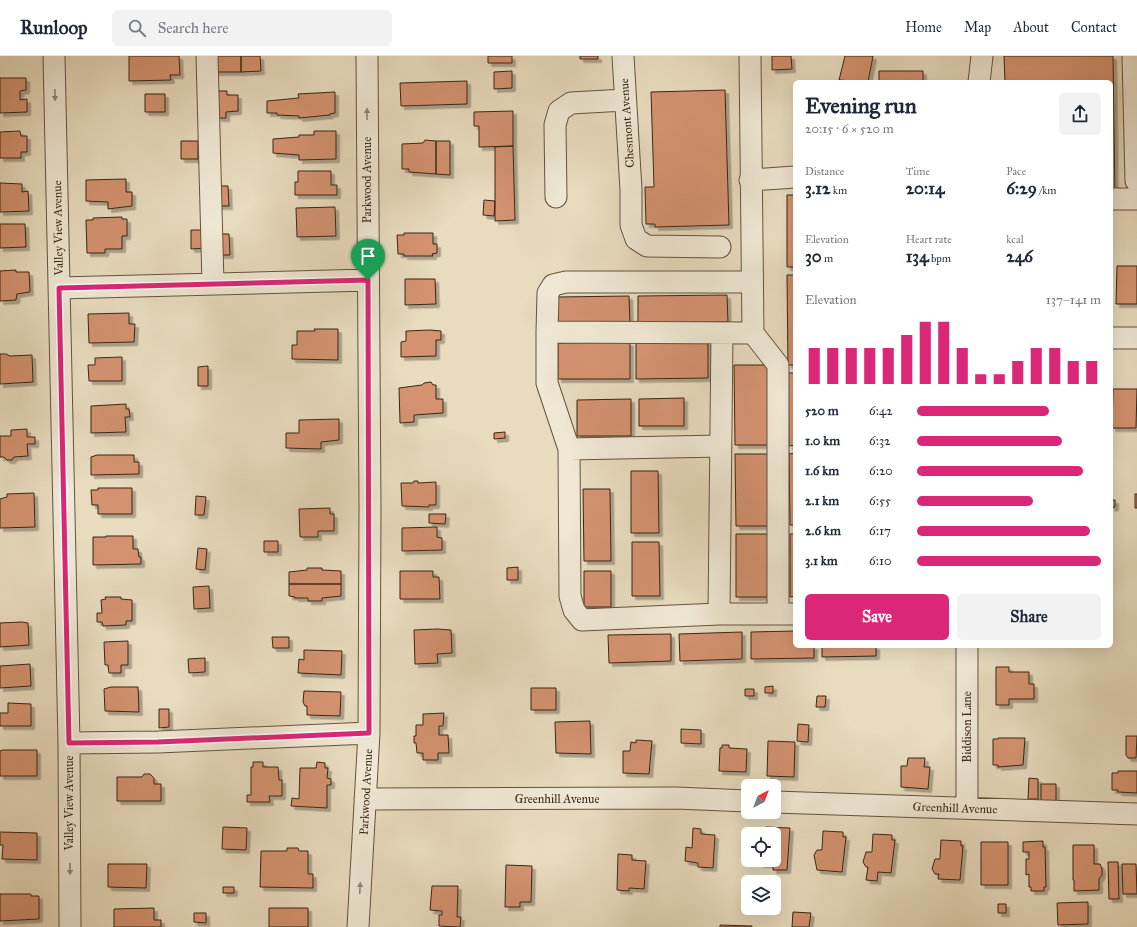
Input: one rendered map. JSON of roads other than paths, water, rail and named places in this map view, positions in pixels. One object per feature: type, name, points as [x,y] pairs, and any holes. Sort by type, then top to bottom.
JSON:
[{"type":"street","name":"Valley View Avenue","points":[[54,56],[69,743],[70,927]]},
{"type":"street","points":[[207,56],[214,284]]},
{"type":"street","name":"Parkwood Avenue","points":[[358,927],[369,733],[367,56]]},
{"type":"street","name":"Chesmont Avenue","points":[[622,56],[631,190],[631,226],[636,239],[647,246],[720,247]]},
{"type":"street","points":[[750,56],[750,180],[752,282],[753,333],[778,365],[787,614],[719,614],[582,620],[574,610],[570,596],[569,449],[547,383],[548,293],[553,285],[566,282],[752,282]]},
{"type":"street","points":[[979,80],[982,56]]},
{"type":"street","points":[[1113,198],[1136,190],[1133,56]]},
{"type":"street","points":[[556,197],[555,125],[559,111],[571,103],[625,100]]},
{"type":"street","points":[[750,180],[793,177]]},
{"type":"street","points":[[59,288],[368,280]]},
{"type":"street","points":[[547,332],[753,333]]},
{"type":"street","points":[[719,614],[722,333]]},
{"type":"street","points":[[1113,338],[1137,338]]},
{"type":"street","points":[[569,449],[721,446]]},
{"type":"street","name":"Biddison Lane","points":[[967,648],[967,808]]},
{"type":"street","points":[[69,743],[158,742],[369,733]]},
{"type":"street","name":"Greenhill Avenue","points":[[365,799],[676,798],[741,801]]},
{"type":"street","name":"Greenhill Avenue","points":[[781,802],[1137,814]]}]
